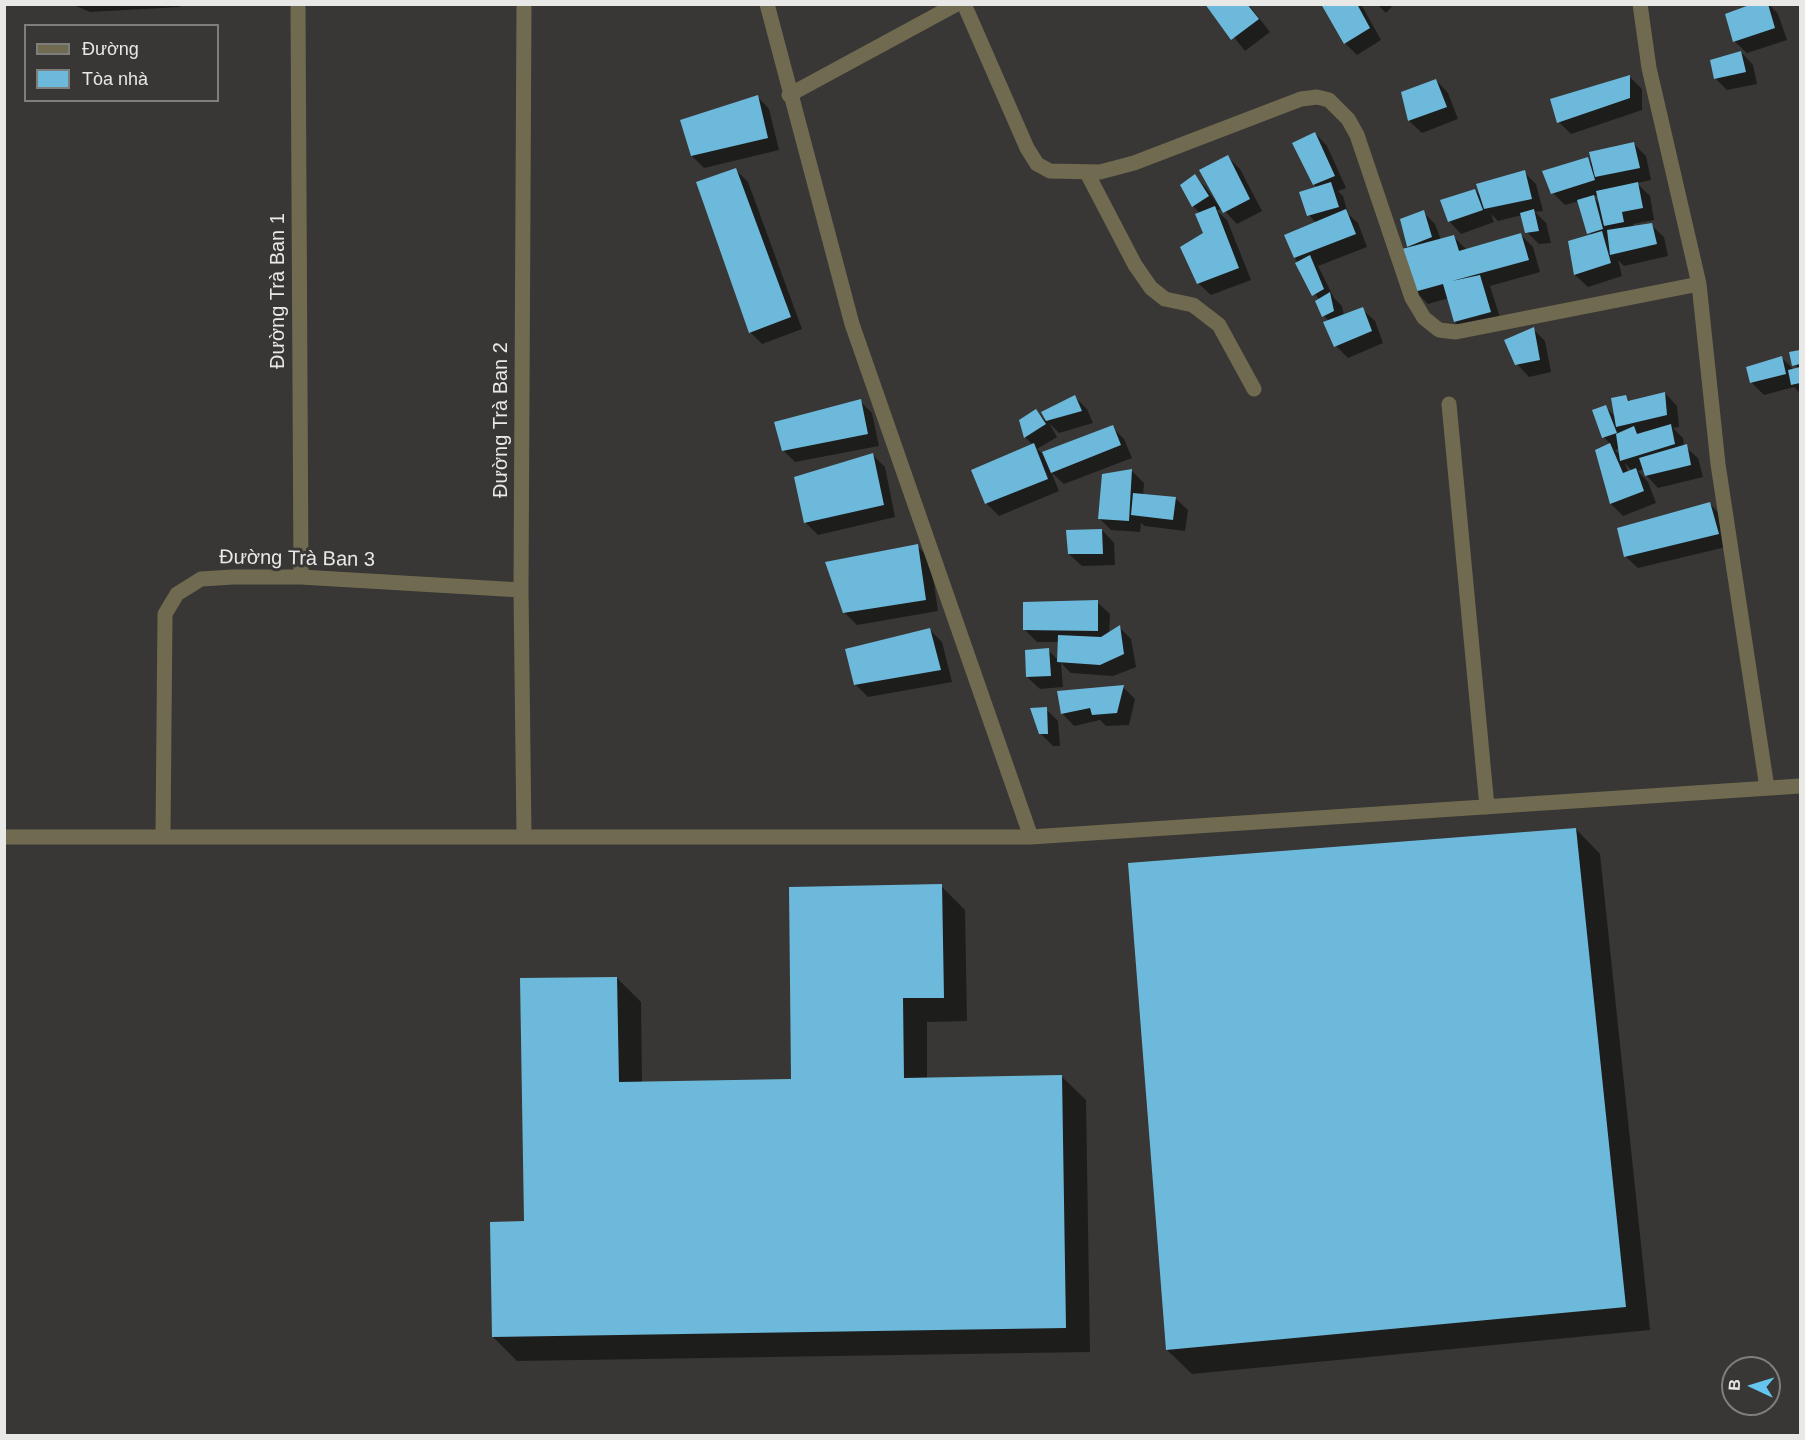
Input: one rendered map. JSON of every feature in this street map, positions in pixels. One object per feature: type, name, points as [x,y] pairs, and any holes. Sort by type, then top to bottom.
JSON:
[{"type":"street","name":"Đường Trà Ban 1","points":[[298,4],[301,577]]},
{"type":"street","name":"Đường Trà Ban 2","points":[[524,4],[521,590],[524,836]]},
{"type":"street","points":[[767,4],[789,95],[852,324],[1031,837]]},
{"type":"street","points":[[789,95],[957,4]]},
{"type":"street","points":[[964,4],[1027,147],[1037,164],[1050,171],[1087,173],[1134,163],[1301,99],[1317,97],[1329,100],[1338,107],[1357,135],[1412,298],[1424,318],[1439,330],[1456,332],[1700,284]]},
{"type":"street","points":[[1640,4],[1649,68],[1700,284],[1718,464],[1767,788]]},
{"type":"street","points":[[1087,173],[1135,265],[1150,288],[1165,299],[1193,305],[1204,311],[1219,325],[1254,389]]},
{"type":"street","points":[[1449,404],[1487,807]]},
{"type":"street","name":"Đường Trà Ban 3","points":[[163,835],[165,614],[177,594],[201,579],[301,577],[521,590]]},
{"type":"street","points":[[4,837],[163,835],[1031,837],[1800,786]]},
{"type":"building","points":[[1205,4],[1247,4],[1259,19],[1231,40]]},
{"type":"building","points":[[1321,4],[1357,4],[1370,28],[1344,44]]},
{"type":"building","points":[[1752,4],[1768,4],[1775,28],[1733,42],[1725,14]]},
{"type":"building","points":[[1741,51],[1746,72],[1714,79],[1710,60]]},
{"type":"building","points":[[1630,75],[1630,98],[1557,123],[1550,99]]},
{"type":"building","points":[[1436,79],[1447,107],[1408,121],[1401,92]]},
{"type":"building","points":[[758,95],[768,138],[691,156],[680,120]]},
{"type":"building","points":[[1315,132],[1335,176],[1313,185],[1292,143]]},
{"type":"building","points":[[1634,142],[1640,168],[1595,177],[1589,152]]},
{"type":"building","points":[[1228,155],[1250,199],[1223,213],[1199,170]]},
{"type":"building","points":[[1588,157],[1595,180],[1551,194],[1542,171]]},
{"type":"building","points":[[736,168],[791,317],[749,333],[696,182]]},
{"type":"building","points":[[1525,170],[1532,199],[1484,209],[1476,184]]},
{"type":"building","points":[[1195,174],[1209,196],[1192,207],[1180,185]]},
{"type":"building","points":[[1331,182],[1339,207],[1307,216],[1299,192]]},
{"type":"building","points":[[1638,182],[1643,208],[1622,212],[1624,222],[1604,226],[1596,191]]},
{"type":"building","points":[[1475,189],[1483,210],[1448,222],[1440,200]]},
{"type":"building","points":[[1594,195],[1603,229],[1587,234],[1577,200]]},
{"type":"building","points":[[1215,206],[1239,268],[1197,284],[1180,247],[1203,233],[1195,214]]},
{"type":"building","points":[[1346,209],[1356,234],[1294,258],[1284,235]]},
{"type":"building","points":[[1534,209],[1539,231],[1525,233],[1520,213]]},
{"type":"building","points":[[1424,210],[1432,237],[1407,247],[1400,219]]},
{"type":"building","points":[[1652,223],[1657,244],[1610,255],[1607,230]]},
{"type":"building","points":[[1602,231],[1611,263],[1574,275],[1568,241]]},
{"type":"building","points":[[1521,233],[1529,260],[1452,281],[1480,275],[1491,312],[1454,322],[1443,284],[1414,292],[1402,249],[1454,235],[1459,251]]},
{"type":"building","points":[[1310,255],[1324,289],[1312,296],[1295,263]]},
{"type":"building","points":[[1330,292],[1334,311],[1322,317],[1315,301]]},
{"type":"building","points":[[1363,307],[1372,331],[1334,347],[1323,322]]},
{"type":"building","points":[[1534,327],[1540,360],[1515,365],[1504,340]]},
{"type":"building","points":[[1800,350],[1800,364],[1792,366],[1789,352]]},
{"type":"building","points":[[1782,356],[1786,374],[1750,383],[1746,367]]},
{"type":"building","points":[[1800,367],[1800,383],[1791,385],[1788,370]]},
{"type":"building","points":[[1665,392],[1667,415],[1616,427],[1611,398],[1626,395],[1628,401]]},
{"type":"building","points":[[1075,395],[1082,411],[1046,421],[1041,412]]},
{"type":"building","points":[[861,399],[868,434],[782,451],[774,422]]},
{"type":"building","points":[[1606,405],[1617,433],[1602,438],[1592,410]]},
{"type":"building","points":[[1036,409],[1046,424],[1024,438],[1019,420]]},
{"type":"building","points":[[1671,424],[1675,444],[1620,461],[1616,434],[1634,426],[1637,434]]},
{"type":"building","points":[[1113,425],[1121,445],[1051,473],[1042,452]]},
{"type":"building","points":[[1034,443],[1048,479],[985,504],[971,470]]},
{"type":"building","points":[[1610,443],[1623,473],[1636,468],[1644,491],[1610,504],[1595,450]]},
{"type":"building","points":[[1687,444],[1691,465],[1645,476],[1639,458]]},
{"type":"building","points":[[873,453],[884,505],[804,523],[794,477]]},
{"type":"building","points":[[1132,469],[1129,521],[1098,519],[1102,474]]},
{"type":"building","points":[[1133,493],[1176,497],[1173,520],[1131,515]]},
{"type":"building","points":[[1710,502],[1719,534],[1624,557],[1617,528]]},
{"type":"building","points":[[1102,529],[1103,554],[1068,554],[1066,530]]},
{"type":"building","points":[[918,544],[926,600],[843,613],[825,562]]},
{"type":"building","points":[[1098,600],[1098,631],[1023,630],[1023,602]]},
{"type":"building","points":[[1120,625],[1124,654],[1100,665],[1057,662],[1058,635],[1101,637]]},
{"type":"building","points":[[930,628],[941,670],[854,685],[845,649]]},
{"type":"building","points":[[1049,648],[1051,676],[1026,677],[1025,650]]},
{"type":"building","points":[[1124,685],[1117,713],[1092,715],[1090,708],[1061,714],[1057,691]]},
{"type":"building","points":[[1047,707],[1048,734],[1039,734],[1030,708]]},
{"type":"building","points":[[1576,828],[1626,1307],[1166,1350],[1128,863]]},
{"type":"building","points":[[942,884],[944,998],[903,998],[904,1078],[1062,1075],[1066,1328],[492,1337],[490,1222],[524,1221],[520,978],[617,977],[619,1082],[791,1079],[789,887]]}]
